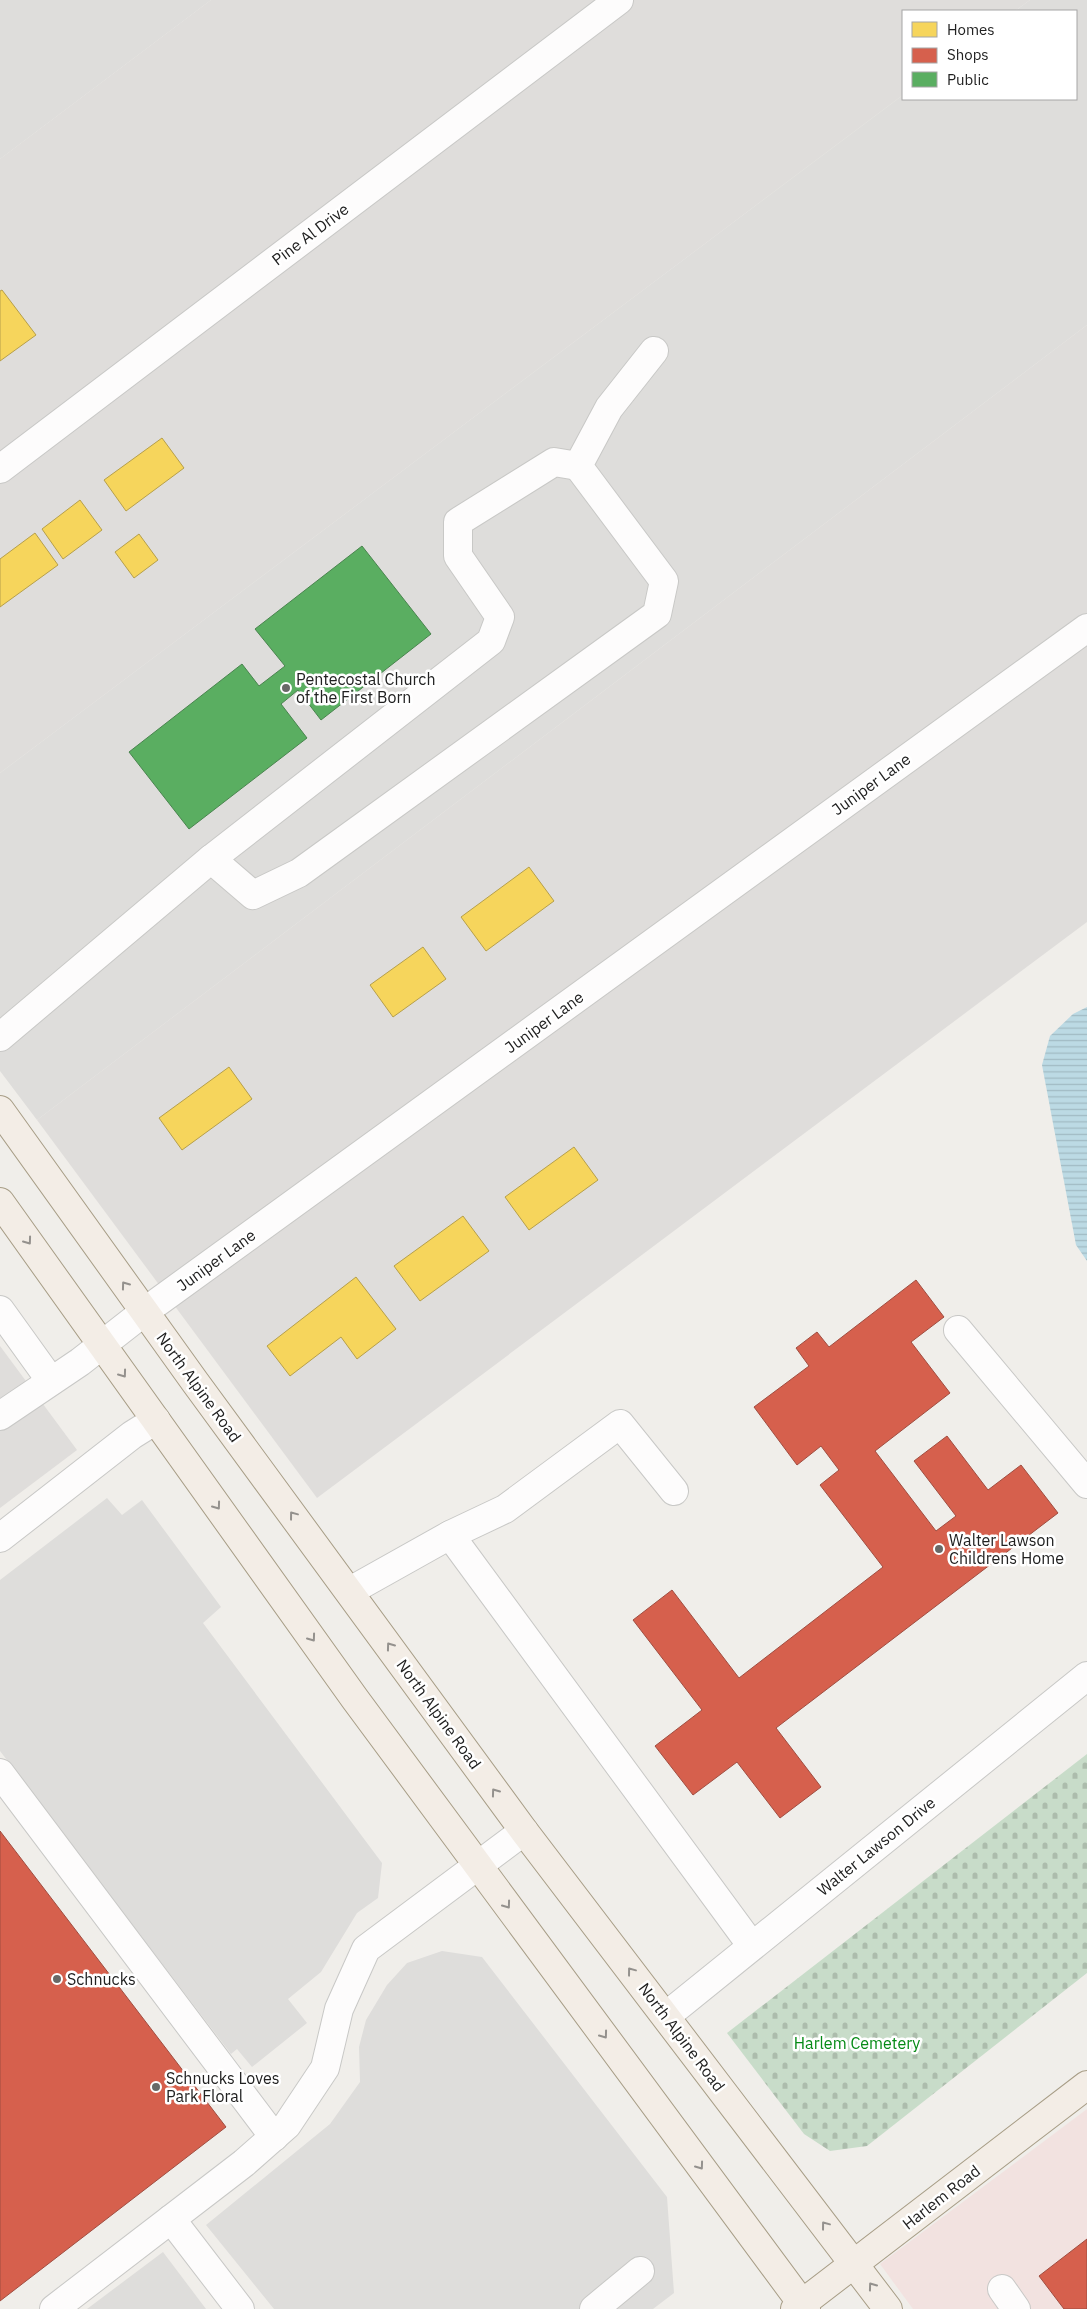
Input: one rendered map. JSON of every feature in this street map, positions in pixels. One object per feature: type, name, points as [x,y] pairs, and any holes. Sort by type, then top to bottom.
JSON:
[{"type":"main road","name":"North Alpine Road","points":[[0,1110],[144,1312],[524,1831],[888,2309]]},
{"type":"main road","points":[[0,1202],[355,1699],[801,2307]]},
{"type":"main road","name":"Harlem Road","points":[[801,2307],[1087,2085]]},
{"type":"street","name":"Pine Al Drive","points":[[0,469],[619,0]]},
{"type":"street","points":[[578,466],[609,408],[654,351]]},
{"type":"street","points":[[0,1037],[211,859],[491,641],[500,617],[458,556],[458,522],[554,462],[578,466],[664,581],[658,614],[299,873],[253,895],[211,859]]},
{"type":"street","name":"Juniper Lane","points":[[0,1416],[51,1382],[144,1312],[1087,628]]},
{"type":"street","points":[[0,1310],[51,1382]]},
{"type":"street","points":[[958,1330],[1087,1484]]},
{"type":"street","points":[[0,1538],[132,1435],[156,1420]]},
{"type":"street","points":[[350,1591],[450,1535],[505,1509],[620,1424],[674,1491]]},
{"type":"street","points":[[450,1535],[752,1946]]},
{"type":"street","name":"Walter Lawson Drive","points":[[666,2016],[1087,1676]]},
{"type":"street","points":[[0,1773],[274,2137]]},
{"type":"street","points":[[54,2309],[171,2219],[287,2125],[325,2068],[339,2009],[366,1949],[524,1831]]},
{"type":"street","points":[[171,2219],[240,2309]]},
{"type":"street","points":[[594,2309],[640,2271]]},
{"type":"shaded area","points":[[0,0],[211,0],[0,159]]},
{"type":"shaded area","points":[[211,0],[1030,0],[1016,10],[902,10],[902,96],[0,773],[0,159]]},
{"type":"shaded area","points":[[1030,0],[1087,0],[1087,325],[37,1120],[0,1071],[0,773],[902,96],[902,100],[1077,100],[1077,10],[1016,10]]},
{"type":"shaded area","points":[[1087,325],[1087,922],[317,1498],[37,1120]]},
{"type":"shaded area","points":[[0,1346],[77,1450],[0,1508]]},
{"type":"shaded area","points":[[107,1498],[122,1515],[142,1500],[221,1607],[203,1623],[382,1863],[378,1898],[357,1913],[321,1972],[288,1999],[307,2023],[252,2067],[237,2049],[231,2054],[0,1751],[0,1580]]},
{"type":"shaded area","points":[[442,1951],[482,1957],[667,2197],[674,2293],[653,2309],[274,2309],[206,2225],[330,2124],[360,2082],[359,2047],[366,2020],[387,1985],[407,1963]]},
{"type":"shaded area","points":[[1087,2109],[1087,2309],[913,2309],[880,2264]]},
{"type":"shaded area","points":[[163,2252],[206,2309],[87,2309]]},
{"type":"green space","name":"Harlem Cemetery","points":[[1087,1754],[1087,1973],[867,2146],[830,2151],[804,2134],[727,2033]]},
{"type":"water","points":[[1087,1007],[1087,1261],[1076,1245],[1042,1065],[1050,1036],[1073,1014]]},
{"type":"building: Homes","points":[[2,290],[36,335],[0,361],[0,291]]},
{"type":"building: Homes","points":[[162,438],[184,468],[126,511],[104,480]]},
{"type":"building: Homes","points":[[80,500],[102,530],[63,559],[42,529]]},
{"type":"building: Homes","points":[[35,533],[58,565],[0,607],[0,559]]},
{"type":"building: Homes","points":[[139,534],[158,560],[134,578],[115,552]]},
{"type":"building: Homes","points":[[529,867],[554,901],[486,951],[461,917]]},
{"type":"building: Homes","points":[[423,947],[446,979],[393,1017],[370,985]]},
{"type":"building: Homes","points":[[229,1067],[252,1099],[182,1150],[159,1118]]},
{"type":"building: Homes","points":[[574,1147],[598,1180],[529,1230],[505,1197]]},
{"type":"building: Homes","points":[[463,1216],[489,1251],[420,1301],[394,1266]]},
{"type":"building: Homes","points":[[356,1277],[396,1329],[357,1359],[341,1337],[290,1376],[267,1346]]},
{"type":"building: Shops","name":"Walter Lawson Childrens Home","points":[[916,1280],[944,1317],[911,1342],[950,1393],[875,1451],[936,1531],[956,1516],[914,1461],[947,1436],[988,1490],[1021,1465],[1058,1513],[776,1728],[821,1787],[780,1818],[737,1762],[693,1795],[655,1746],[702,1710],[633,1620],[672,1590],[739,1678],[883,1567],[820,1485],[839,1470],[821,1446],[797,1465],[754,1407],[809,1366],[796,1348],[817,1332],[829,1347]]},
{"type":"building: Shops","name":"Schnucks","points":[[0,1831],[226,2127],[0,2301]]},
{"type":"building: Shops","points":[[1087,2239],[1087,2309],[1064,2309],[1039,2276]]},
{"type":"building: Public","name":"Pentecostal Church of the First Born","points":[[362,546],[431,634],[321,720],[298,690],[281,704],[307,738],[189,829],[129,752],[242,664],[259,686],[285,666],[255,629]]},
{"type":"place","name":"Pentecostal Church of the First Born","points":[[286,688]]},
{"type":"place","name":"Walter Lawson Childrens Home","points":[[939,1549]]},
{"type":"place","name":"Schnucks","points":[[57,1979]]},
{"type":"place","name":"Schnucks Loves Park Floral","points":[[156,2087]]}]
